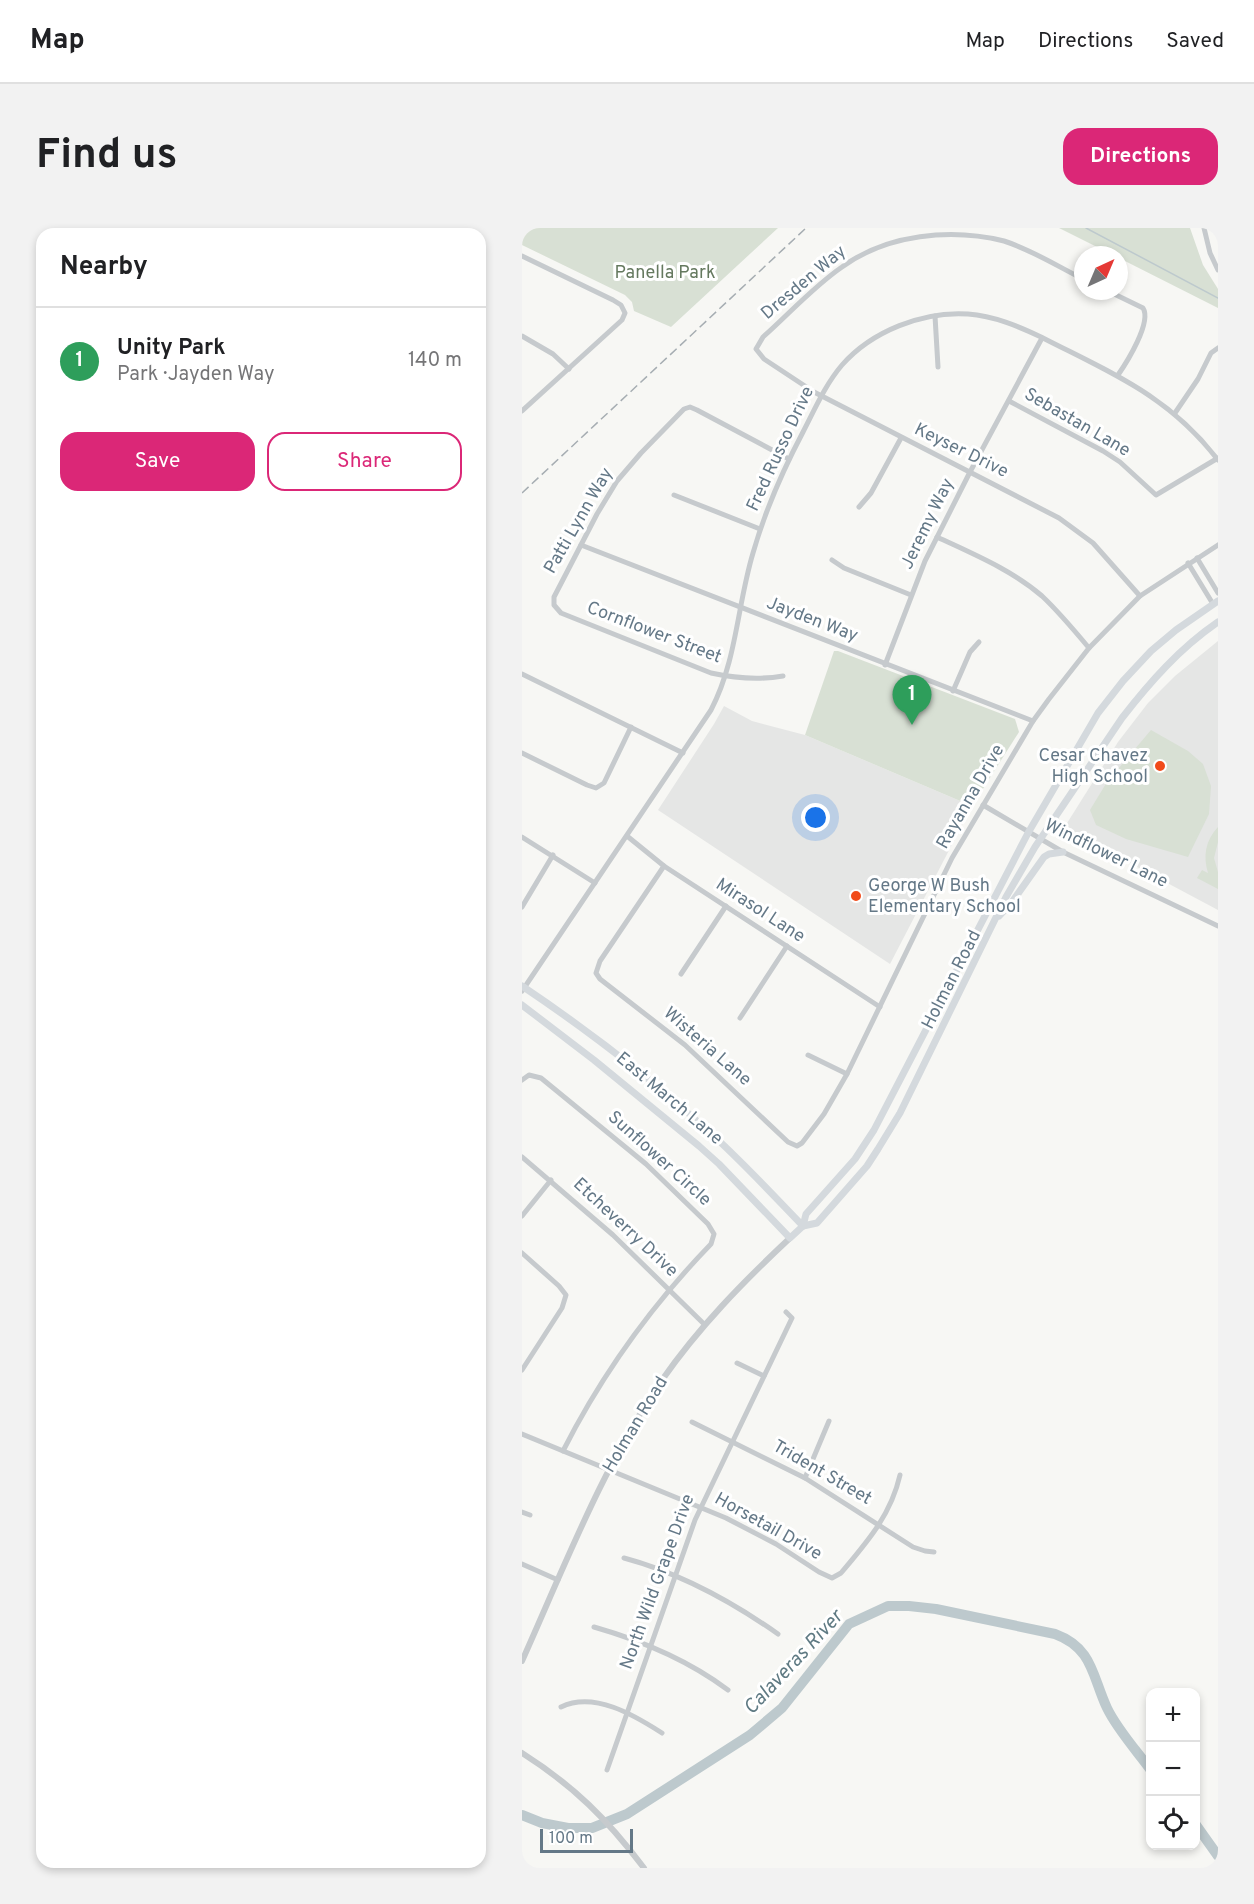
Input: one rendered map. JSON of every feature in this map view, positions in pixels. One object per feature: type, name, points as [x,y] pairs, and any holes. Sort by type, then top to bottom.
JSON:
[{"type":"main road","name":"Holman Road","points":[[803,1226],[806,1214],[855,1159],[874,1130],[1028,832],[1098,713],[1123,681],[1167,637],[1216,602]]},
{"type":"main road","name":"Holman Road","points":[[790,1238],[803,1226],[817,1223],[867,1166],[878,1149],[900,1113],[995,920],[1040,840],[1122,718],[1185,648],[1218,622]]},
{"type":"main road","points":[[995,920],[1012,902],[1044,857],[1063,852]]},
{"type":"main road","name":"East March Lane","points":[[523,988],[587,1032],[676,1102],[740,1161],[803,1226]]},
{"type":"main road","name":"East March Lane","points":[[522,1005],[594,1060],[720,1164],[790,1238]]},
{"type":"street","points":[[1204,228],[1210,253],[1218,270]]},
{"type":"street","name":"Dresden Way","points":[[756,349],[763,337],[842,267],[866,252],[898,240],[944,233],[992,238],[1019,247],[1074,274]]},
{"type":"street","points":[[522,256],[614,300],[621,305],[625,313],[622,320],[522,411]]},
{"type":"street","points":[[1118,375],[1142,330],[1147,314],[1143,308],[1127,300]]},
{"type":"street","name":"Fred Russo Drive","points":[[523,988],[711,710],[726,676],[745,584],[760,529],[789,459],[829,383],[843,364],[873,339],[917,320],[935,316],[968,314],[1014,324],[1118,375],[1146,392],[1175,413],[1218,459]]},
{"type":"street","points":[[935,316],[938,367]]},
{"type":"street","points":[[522,336],[553,354],[569,369]]},
{"type":"street","name":"Jeremy Way","points":[[885,665],[911,596],[937,537],[1042,338]]},
{"type":"street","points":[[1175,413],[1198,379],[1211,353],[1218,348]]},
{"type":"street","name":"Keyser Drive","points":[[756,349],[764,359],[822,396],[1044,509],[1078,531],[1107,557],[1140,596]]},
{"type":"street","name":"Sebastan Lane","points":[[1009,401],[1103,451],[1120,462],[1156,495],[1218,459]]},
{"type":"street","name":"Patti Lynn Way","points":[[554,605],[556,591],[606,496],[641,453],[684,409],[690,407],[789,459]]},
{"type":"street","points":[[859,507],[871,493],[901,438]]},
{"type":"street","points":[[674,495],[760,529]]},
{"type":"street","points":[[937,537],[1027,584],[1053,607],[1089,648]]},
{"type":"street","name":"Jayden Way","points":[[581,545],[1034,721]]},
{"type":"street","name":"Rayanna Drive","points":[[796,1146],[802,1143],[824,1114],[847,1074],[952,858],[1034,721],[1065,676],[1140,596],[1218,545]]},
{"type":"street","points":[[1197,558],[1218,593]]},
{"type":"street","points":[[832,560],[844,568],[911,596]]},
{"type":"street","points":[[1188,563],[1216,602]]},
{"type":"street","name":"Cornflower Street","points":[[554,605],[561,613],[711,673],[758,678],[783,676]]},
{"type":"street","points":[[953,691],[970,652],[979,642]]},
{"type":"street","points":[[522,674],[682,753]]},
{"type":"street","points":[[522,753],[596,788],[604,783],[631,727]]},
{"type":"street","name":"Windflower Lane","points":[[983,805],[1063,852],[1218,926]]},
{"type":"street","name":"Mirasol Lane","points":[[627,836],[664,866],[880,1007]]},
{"type":"street","points":[[522,837],[595,883]]},
{"type":"street","points":[[522,907],[553,855]]},
{"type":"street","name":"Wisteria Lane","points":[[664,866],[600,961],[596,973],[685,1045],[788,1142],[796,1146]]},
{"type":"street","points":[[681,975],[726,906]]},
{"type":"street","points":[[740,1018],[787,946]]},
{"type":"street","points":[[808,1055],[847,1074]]},
{"type":"street","name":"Sunflower Circle","points":[[522,1080],[529,1075],[535,1075],[559,1092],[646,1164],[712,1230],[714,1234],[711,1244],[668,1290]]},
{"type":"street","name":"Etcheverry Drive","points":[[522,1157],[613,1235],[704,1324]]},
{"type":"street","points":[[522,1215],[551,1180]]},
{"type":"street","name":"Holman Road","points":[[522,1661],[609,1470],[636,1420],[662,1380],[704,1324],[790,1238]]},
{"type":"street","points":[[522,1253],[566,1295],[562,1308],[522,1370]]},
{"type":"street","points":[[563,1451],[604,1377],[668,1290]]},
{"type":"street","name":"North Wild Grape Drive","points":[[607,1770],[674,1575],[700,1507],[792,1318],[786,1312]]},
{"type":"street","points":[[737,1363],[764,1376]]},
{"type":"street","points":[[805,1478],[829,1421]]},
{"type":"street","name":"Trident Street","points":[[692,1422],[805,1478],[913,1547],[934,1552]]},
{"type":"street","name":"Horsetail Drive","points":[[522,1434],[751,1530],[832,1578],[841,1573],[880,1525]]},
{"type":"street","points":[[880,1525],[894,1498],[900,1475]]},
{"type":"street","points":[[522,1512],[530,1515]]},
{"type":"street","points":[[624,1558],[674,1575],[730,1604],[778,1634]]},
{"type":"street","points":[[522,1563],[558,1580]]},
{"type":"street","points":[[594,1627],[650,1646],[698,1669],[728,1690]]},
{"type":"street","points":[[561,1707],[568,1703],[589,1702],[607,1705],[662,1732]]},
{"type":"street","points":[[522,1753],[563,1781],[598,1811],[644,1868]]},
{"type":"shaded area","name":"Cesar Chavez High School","points":[[1218,641],[1218,910],[1064,828],[1118,742],[1148,703],[1175,676]]},
{"type":"shaded area","name":"George W Bush Elementary School","points":[[724,706],[752,721],[805,735],[972,806],[890,964],[658,810]]},
{"type":"green space","name":"Panella Park","points":[[522,228],[778,228],[671,327],[634,311],[632,302],[625,295],[522,245]]},
{"type":"green space","points":[[1059,228],[1190,228],[1203,265],[1218,289],[1218,308],[1128,263],[1128,246],[1095,246]]},
{"type":"green space","points":[[834,651],[1015,719],[1019,732],[972,806],[805,735]]},
{"type":"green space","points":[[1151,730],[1188,751],[1203,764],[1211,786],[1209,814],[1188,857],[1126,839],[1096,825],[1090,810],[1107,782]]},
{"type":"green space","points":[[1218,827],[1218,842],[1214,858],[1218,872],[1218,889],[1197,878],[1202,870],[1208,873],[1206,849]]},
{"type":"waterway","points":[[1086,228],[1218,298]]},
{"type":"waterway","name":"Calaveras River","points":[[522,1815],[542,1823],[568,1828],[592,1828],[627,1814],[750,1735],[782,1708],[849,1624],[888,1606],[936,1609],[1055,1634],[1068,1640],[1077,1647],[1090,1664],[1111,1716],[1146,1764]]},
{"type":"waterway","name":"Calaveras River","points":[[1200,1831],[1218,1856]]},
{"type":"railway","points":[[522,493],[806,228]]},
{"type":"place","name":"Unity Park","points":[[912,725]]},
{"type":"place","name":"Cesar Chavez High School","points":[[1160,766]]},
{"type":"place","name":"George W Bush Elementary School","points":[[856,896]]}]
